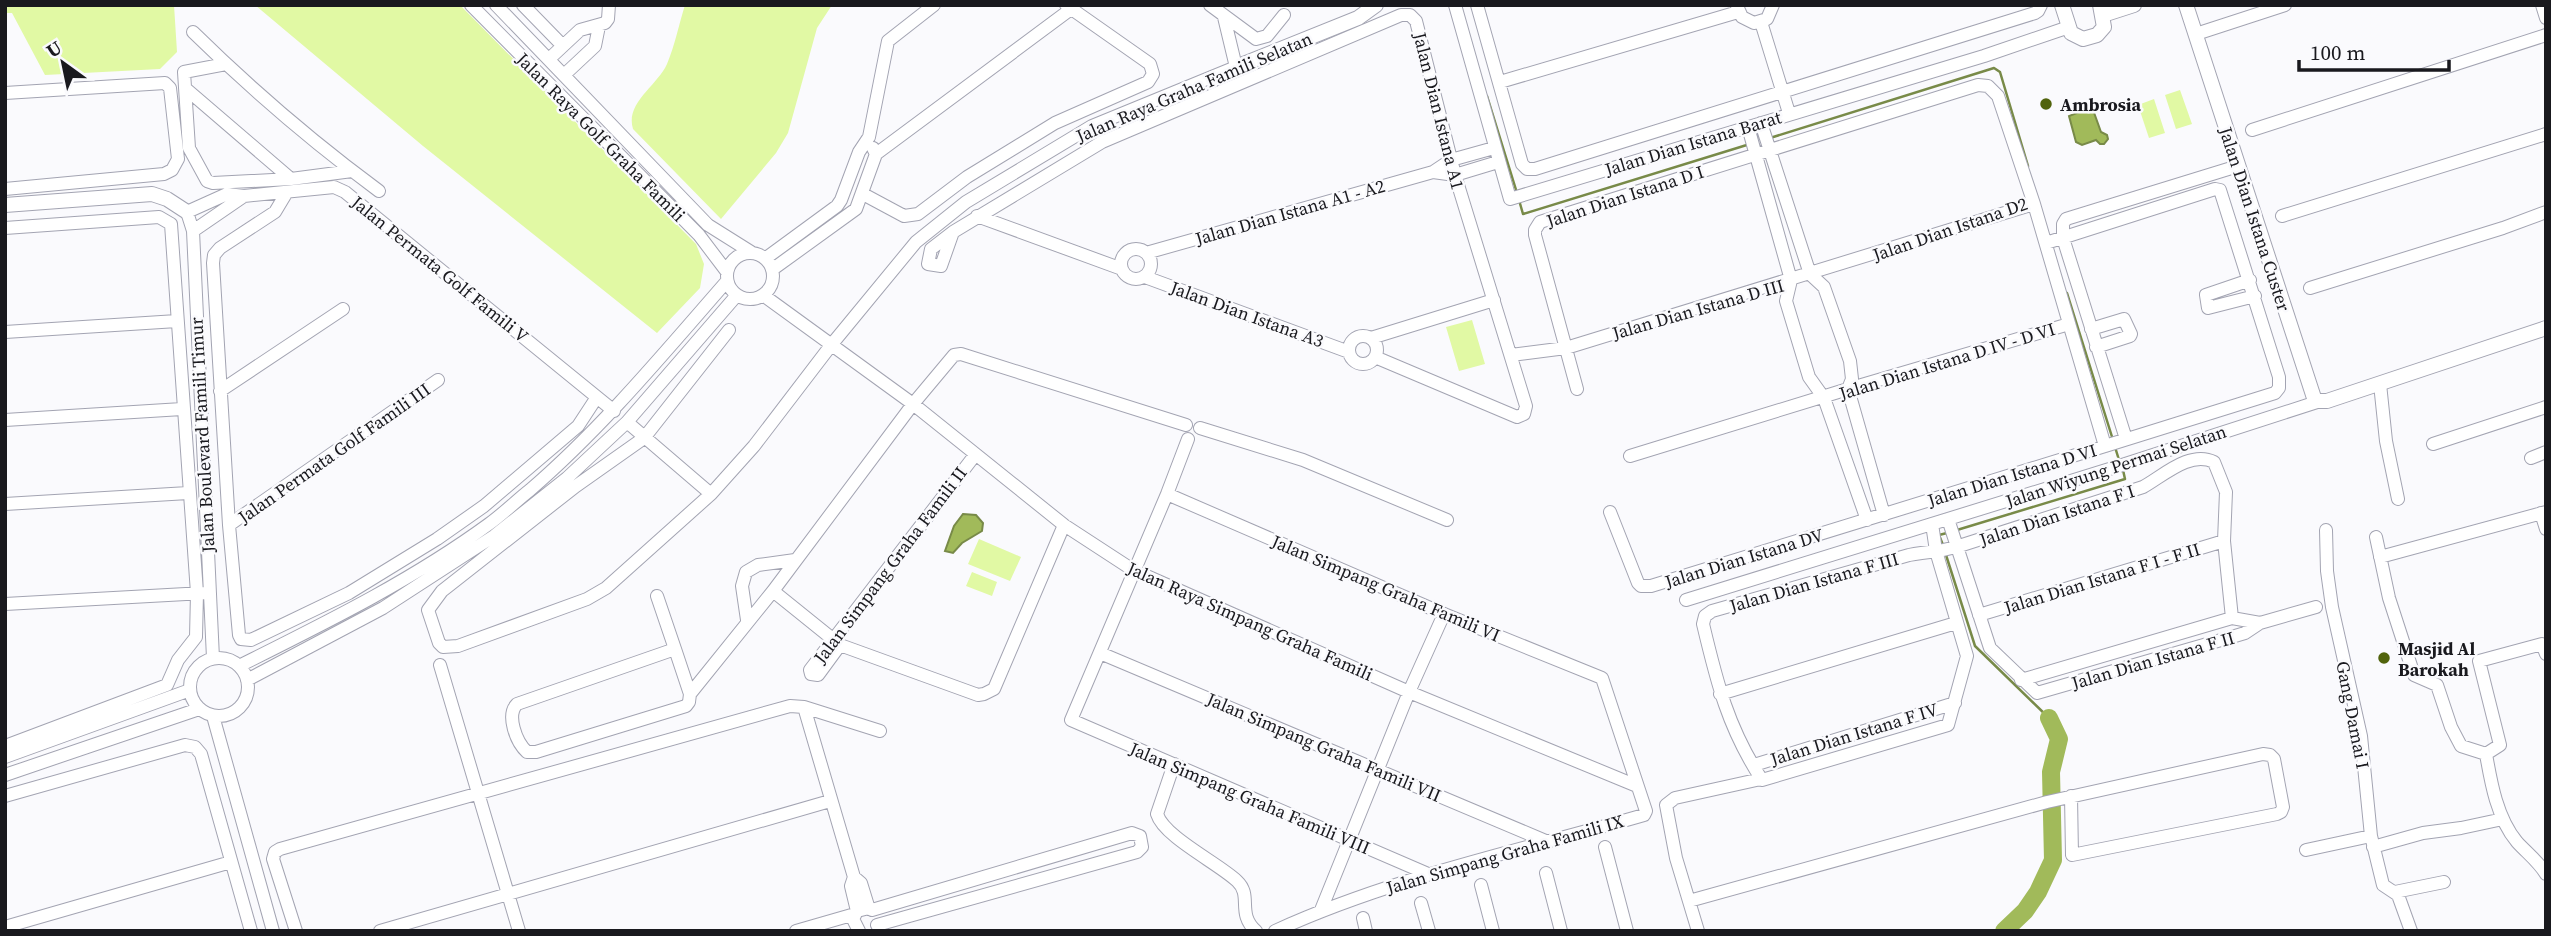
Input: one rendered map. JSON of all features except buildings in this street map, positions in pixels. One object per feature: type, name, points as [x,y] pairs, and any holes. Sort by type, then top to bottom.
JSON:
[{"type":"street","name":"Jalan Raya Golf Graha Famili","points":[[471,5],[699,235],[727,276]]},
{"type":"street","name":"Jalan Raya Golf Graha Famili","points":[[496,5],[708,225],[751,252]]},
{"type":"street","points":[[523,5],[563,46]]},
{"type":"street","points":[[549,59],[580,30],[599,26],[608,19],[609,5]]},
{"type":"street","points":[[769,264],[837,206],[859,152],[870,138],[888,41],[934,5]]},
{"type":"street","name":"Jalan Raya Graha Famili Selatan","points":[[644,438],[576,486],[442,591],[428,610],[439,643],[448,648],[458,646],[598,594],[711,494],[754,446],[907,250],[967,202],[1092,126],[1358,19],[1376,5]]},
{"type":"street","name":"Jalan Dian Istana Barat","points":[[1455,5],[1510,199],[1755,128],[1789,113],[1984,56],[2069,27]]},
{"type":"street","points":[[1477,5],[1522,164],[1527,169],[1535,170],[2035,13],[2041,5]]},
{"type":"street","points":[[1500,82],[1738,8],[1747,22],[1761,22],[1771,13],[1773,5]]},
{"type":"street","points":[[2062,5],[2074,36],[2088,39],[2101,32],[2104,27],[2101,10],[2134,5]]},
{"type":"street","name":"Jalan Dian Istana Custer","points":[[2186,5],[2312,397],[2317,402]]},
{"type":"street","points":[[2196,34],[2285,5]]},
{"type":"street","points":[[2542,5],[2546,18]]},
{"type":"street","points":[[769,264],[852,214],[863,194],[876,154],[1075,8],[1150,64],[1153,74],[1148,82],[1055,123],[967,177],[918,214],[904,216],[863,194]]},
{"type":"street","points":[[1219,10],[1236,67]]},
{"type":"street","points":[[1219,10],[1253,38],[1259,39],[1267,36],[1284,15]]},
{"type":"street","name":"Jalan Dian Istana A1","points":[[953,232],[1102,142],[1401,15],[1410,15],[1416,21],[1451,160],[1526,406],[1524,414],[1517,417],[1375,358]]},
{"type":"street","points":[[1761,22],[1789,113]]},
{"type":"street","points":[[564,75],[595,46],[599,26]]},
{"type":"street","points":[[194,32],[226,64],[379,191]]},
{"type":"street","name":"Jalan Dian Istana Custer","points":[[2252,130],[2546,35]]},
{"type":"street","points":[[207,203],[207,181],[189,148],[184,72],[226,64]]},
{"type":"street","points":[[5,93],[165,83],[170,88],[178,159],[172,170],[164,174],[5,190]]},
{"type":"street","name":"Jalan Dian Istana D2","points":[[1769,149],[1979,85],[1988,86],[1998,96],[2034,204],[1791,280]]},
{"type":"street","points":[[185,88],[292,180]]},
{"type":"street","points":[[1755,128],[1769,149],[1810,274],[1824,287],[1850,361],[1852,379],[1848,389],[1880,540]]},
{"type":"street","points":[[1755,128],[1755,152],[1791,280]]},
{"type":"street","name":"Jalan Dian Istana Custer","points":[[2282,216],[2546,134]]},
{"type":"street","points":[[870,138],[876,154]]},
{"type":"street","name":"Jalan Dian Istana A1 - A2","points":[[1146,253],[1433,172],[1451,160],[1494,148]]},
{"type":"street","name":"Jalan Dian Istana D I","points":[[1577,389],[1535,235],[1540,222],[1769,149]]},
{"type":"street","points":[[859,152],[876,154]]},
{"type":"street","name":"Jalan Dian Istana A1 - A2","points":[[1433,172],[1455,174],[1498,162]]},
{"type":"street","points":[[2116,442],[2091,329],[2055,240],[2066,219],[2238,166]]},
{"type":"street","points":[[207,181],[222,183],[292,180],[352,171]]},
{"type":"street","name":"Jalan Permata Golf Famili V","points":[[187,212],[228,194],[244,196],[334,187],[345,192],[614,411]]},
{"type":"street","name":"Jalan Dian Istana Custer","points":[[2055,240],[2217,189],[2222,193],[2280,377],[2277,391],[2116,442]]},
{"type":"street","points":[[287,192],[275,212],[220,248],[214,255],[213,262],[229,525],[239,635],[243,639],[251,640],[349,593],[437,539],[484,506],[578,426],[597,397]]},
{"type":"street","points":[[5,205],[152,194],[167,199],[187,212]]},
{"type":"street","name":"Jalan Permata Golf Famili V","points":[[193,231],[244,196]]},
{"type":"street","name":"Jalan Dian Istana D VI","points":[[1875,518],[2116,442],[2069,324],[2055,240],[2034,204]]},
{"type":"street","name":"Jalan Boulevard Famili Timur","points":[[187,212],[193,231],[203,593],[213,658]]},
{"type":"street","name":"Jalan Dian Istana Custer","points":[[2310,288],[2546,212]]},
{"type":"street","points":[[977,216],[1122,269]]},
{"type":"street","points":[[5,228],[159,217],[168,221],[172,228],[188,493],[203,593],[197,635],[178,660],[170,681],[163,688],[5,746]]},
{"type":"street","points":[[1134,249],[1146,253],[1151,262],[1149,273],[1134,279],[1124,274],[1122,269],[1121,263],[1128,252],[1134,249]]},
{"type":"street","points":[[239,666],[370,601],[491,523],[570,455],[614,411],[727,276],[733,260],[751,252],[769,264],[772,284],[763,295],[750,299],[737,295],[727,276]]},
{"type":"street","name":"Jalan Dian Istana A3","points":[[1145,276],[1349,352]]},
{"type":"street","name":"Jalan Dian Istana D III","points":[[1511,355],[1566,348],[1791,280]]},
{"type":"street","name":"Jalan Dian Istana D III","points":[[1791,280],[1786,301],[1809,377],[1824,398],[1875,518]]},
{"type":"street","name":"Jalan Dian Istana Custer","points":[[2250,280],[2205,296],[2208,308],[2255,296]]},
{"type":"street","points":[[247,680],[383,608],[494,537],[567,478],[627,422],[737,295]]},
{"type":"street","name":"Jalan Raya Simpang Graha Famili","points":[[763,295],[913,404],[1063,525],[1133,570],[1409,692],[1637,786]]},
{"type":"street","points":[[1371,338],[1377,347],[1375,358],[1366,364],[1360,364],[1350,357],[1349,346],[1361,336],[1371,338],[1494,300]]},
{"type":"street","points":[[220,391],[343,309]]},
{"type":"street","points":[[2091,329],[2124,319],[2131,334],[2096,347]]},
{"type":"street","points":[[5,332],[177,321]]},
{"type":"street","name":"Jalan Dian Istana D IV - D VI","points":[[1630,456],[2069,324]]},
{"type":"street","name":"Jalan Wiyung Permai Selatan","points":[[1686,600],[1932,524],[1948,522],[2546,328]]},
{"type":"street","points":[[644,438],[729,330]]},
{"type":"street","points":[[690,694],[772,591],[913,404],[949,360],[961,354],[1186,425],[1196,423],[1200,428],[1303,460],[1447,520]]},
{"type":"street","name":"Jalan Permata Golf Famili III","points":[[229,525],[438,380]]},
{"type":"street","points":[[2380,384],[2386,441],[2398,499]]},
{"type":"street","points":[[2433,444],[2546,407]]},
{"type":"street","points":[[5,420],[182,409]]},
{"type":"street","points":[[627,422],[711,494]]},
{"type":"street","points":[[1186,425],[1184,435],[1188,439]]},
{"type":"street","points":[[1188,439],[1198,438],[1200,428]]},
{"type":"street","points":[[1100,653],[1188,439]]},
{"type":"street","points":[[2531,458],[2546,452]]},
{"type":"street","name":"Jalan Simpang Graha Famili II","points":[[837,643],[975,455]]},
{"type":"street","name":"Jalan Dian Istana F I","points":[[1938,551],[2143,487],[2166,471],[2201,459],[2214,462],[2226,492],[2224,541]]},
{"type":"street","points":[[5,505],[188,493]]},
{"type":"street","name":"Jalan Simpang Graha Famili VI","points":[[1167,494],[1444,614],[1601,677],[1605,681]]},
{"type":"street","name":"Jalan Dian Istana DV","points":[[1610,512],[1638,583],[1645,587],[1875,518]]},
{"type":"street","points":[[2380,558],[2544,512],[2546,529]]},
{"type":"street","name":"Jalan Dian Istana F II","points":[[1948,522],[1990,648],[2021,680],[2039,693],[2235,636],[2260,623]]},
{"type":"street","name":"Jalan Dian Istana F IV","points":[[1764,779],[1946,726],[1968,656],[1956,623],[1932,524]]},
{"type":"street","points":[[772,591],[837,643],[978,695],[994,689],[1063,525]]},
{"type":"street","name":"Gang Damai I","points":[[2326,530],[2327,571],[2332,607],[2361,736],[2372,841],[2384,885],[2395,892],[2411,931]]},
{"type":"street","points":[[2376,537],[2389,598],[2414,675],[2438,685],[2451,727],[2461,746],[2486,754]]},
{"type":"street","name":"Jalan Dian Istana F II","points":[[2224,541],[2232,618]]},
{"type":"street","name":"Jalan Dian Istana F I - F II","points":[[1979,615],[2224,541]]},
{"type":"street","name":"Jalan Dian Istana F III","points":[[1764,779],[1733,729],[1720,694],[1703,624],[1707,614],[1909,555],[1938,551]]},
{"type":"street","points":[[747,620],[742,586],[746,572],[758,565],[795,560]]},
{"type":"street","points":[[5,604],[203,593]]},
{"type":"street","points":[[657,596],[675,649],[690,694],[690,702],[681,709],[536,752],[527,752],[522,747],[511,716],[512,709],[517,704],[675,649]]},
{"type":"street","points":[[2260,623],[2316,607]]},
{"type":"street","points":[[1321,910],[1409,692],[1444,614]]},
{"type":"street","name":"Jalan Dian Istana F II","points":[[2021,680],[2232,618],[2260,623]]},
{"type":"street","points":[[1720,694],[1956,623]]},
{"type":"street","points":[[2486,754],[2500,745],[2479,661],[2542,644],[2546,654]]},
{"type":"street","name":"Jalan Simpang Graha Famili VIII","points":[[1100,653],[1071,718],[1072,722],[1428,874]]},
{"type":"street","name":"Jalan Simpang Graha Famili VII","points":[[1100,653],[1548,842]]},
{"type":"street","points":[[213,658],[227,659],[239,666],[247,680],[247,695],[240,708],[227,715],[213,716],[200,709],[191,697],[191,679],[195,670],[203,662],[213,658]]},
{"type":"street","points":[[440,666],[519,931]]},
{"type":"street","name":"Jalan Simpang Graha Famili IX","points":[[1275,931],[1321,910],[1428,874],[1644,815],[1646,811],[1605,681]]},
{"type":"street","points":[[5,757],[190,690]]},
{"type":"street","name":"Jalan Dian Istana F IV","points":[[1754,765],[1955,703]]},
{"type":"street","points":[[296,931],[273,859],[275,852],[477,792],[790,706],[804,707],[880,731]]},
{"type":"street","points":[[804,707],[854,877],[851,886],[863,911]]},
{"type":"street","points":[[5,775],[200,709]]},
{"type":"street","points":[[213,716],[272,931]]},
{"type":"street","points":[[5,796],[185,746],[195,747],[201,754],[251,931]]},
{"type":"street","points":[[1689,901],[2066,797],[2263,754],[2274,759],[2283,807],[2277,814],[2072,855],[2066,797]]},
{"type":"street","points":[[2486,754],[2492,786],[2503,819],[2517,842],[2539,863],[2546,874]]},
{"type":"street","points":[[1174,764],[1158,818],[1170,833],[1225,869],[1241,885],[1244,890],[1246,920],[1256,931]]},
{"type":"street","points":[[1698,931],[1666,805],[1675,797],[1764,779]]},
{"type":"street","points":[[380,931],[830,801]]},
{"type":"street","points":[[2306,850],[2461,828],[2503,819]]},
{"type":"street","points":[[796,931],[863,911],[1132,833],[1140,836],[1142,847],[1137,852],[873,929],[876,914],[863,911]]},
{"type":"street","points":[[1605,847],[1627,931]]},
{"type":"street","points":[[5,927],[231,862]]},
{"type":"street","points":[[1546,873],[1561,931]]},
{"type":"street","points":[[2395,892],[2444,882]]},
{"type":"street","points":[[1480,885],[1493,931]]},
{"type":"street","points":[[1421,904],[1429,931]]},
{"type":"street","points":[[859,931],[853,923],[863,911]]},
{"type":"shaded area","points":[[5,5],[174,5],[177,52],[160,69],[45,75],[12,13],[5,13]]},
{"type":"shaded area","points":[[255,5],[460,5],[696,244],[704,264],[700,288],[657,333],[423,146]]},
{"type":"shaded area","points":[[685,5],[832,5],[817,28],[788,133],[776,153],[721,219],[633,129],[632,120],[638,103],[667,64]]},
{"type":"shaded area","points":[[2180,90],[2192,124],[2176,129],[2165,95]]},
{"type":"shaded area","points":[[2154,99],[2165,133],[2149,138],[2138,105]]},
{"type":"shaded area","points":[[2092,107],[2101,132],[2107,135],[2108,139],[2104,144],[2096,140],[2082,145],[2076,142],[2069,116]]},
{"type":"shaded area","points":[[1472,320],[1485,364],[1459,371],[1446,327]]},
{"type":"shaded area","points":[[963,514],[976,515],[983,523],[982,531],[962,543],[953,553],[945,551],[954,526]]},
{"type":"shaded area","points":[[979,539],[1021,557],[1010,581],[968,564]]},
{"type":"shaded area","points":[[972,572],[997,582],[992,596],[966,586]]},
{"type":"waterway","points":[[1770,138],[1994,68],[2000,72],[2028,166]]},
{"type":"waterway","points":[[1487,96],[1517,193]]},
{"type":"waterway","points":[[1519,200],[1523,214],[1750,144]]},
{"type":"waterway","points":[[2067,293],[2113,440]]},
{"type":"waterway","points":[[2115,447],[2119,460]]},
{"type":"waterway","points":[[1957,530],[2125,479],[2123,470]]},
{"type":"waterway","points":[[1943,545],[1939,535],[1947,533]]},
{"type":"waterway","points":[[1946,555],[1975,646],[2049,718]]},
{"type":"waterway","points":[[2004,931],[2025,911],[2038,892],[2053,860],[2051,772],[2059,739],[2049,718]]},
{"type":"place","name":"Ambrosia","points":[[2046,104]]},
{"type":"place","name":"Masjid Al Barokah","points":[[2384,658]]}]
